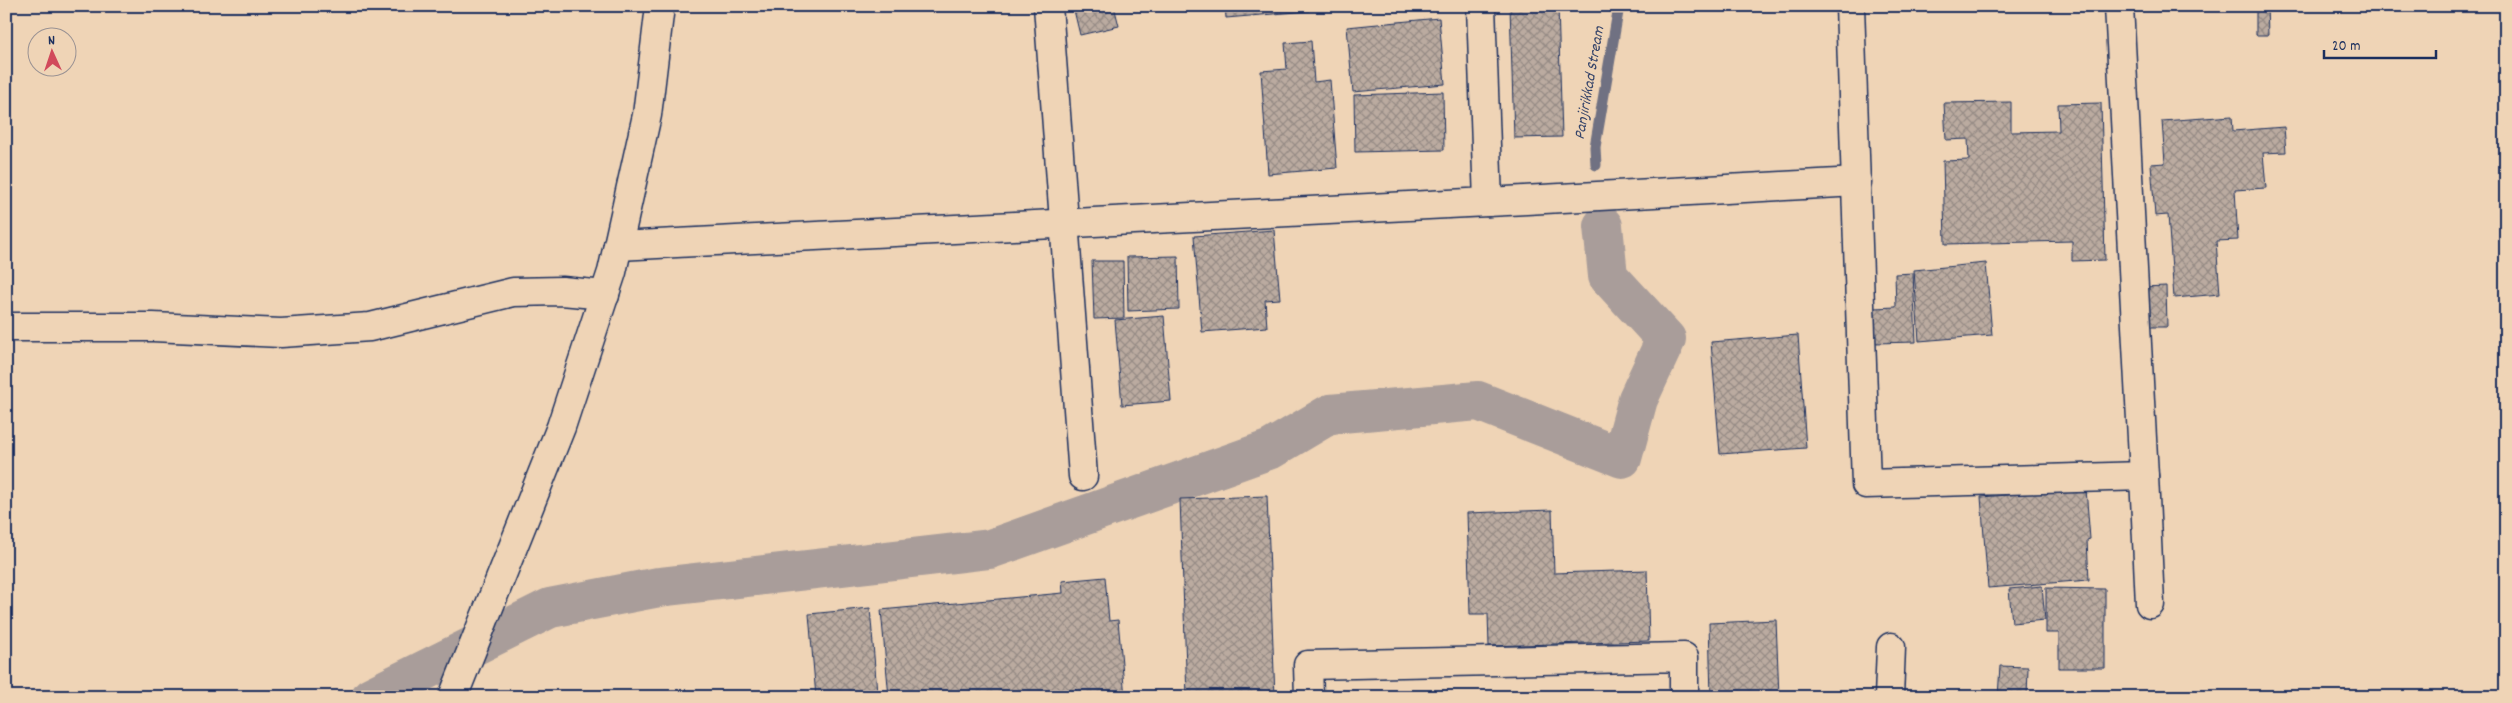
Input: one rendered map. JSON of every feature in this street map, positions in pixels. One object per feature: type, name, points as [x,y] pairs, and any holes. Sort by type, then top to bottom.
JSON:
[{"type":"street","points":[[453,697],[561,427],[604,295],[618,246],[648,115],[660,6]]},
{"type":"street","points":[[1048,6],[1083,476]]},
{"type":"street","points":[[1481,6],[1488,202]]},
{"type":"street","points":[[1850,6],[1866,484],[2144,476]]},
{"type":"street","points":[[2119,6],[2150,604]]},
{"type":"street","points":[[618,246],[1857,182]]},
{"type":"street","points":[[6,327],[153,327],[281,333],[370,328],[513,292],[562,291],[604,295]]},
{"type":"street","points":[[1889,697],[1892,646]]},
{"type":"street","points":[[1309,697],[1308,665],[1684,657],[1684,697]]},
{"type":"building","points":[[1073,6],[1114,6],[1119,26],[1080,35]]},
{"type":"building","points":[[1225,6],[1309,6],[1309,11],[1226,18]]},
{"type":"building","points":[[1510,6],[1558,6],[1562,137],[1514,138]]},
{"type":"building","points":[[2256,6],[2267,6],[2268,35],[2256,35]]},
{"type":"building","points":[[1439,18],[1445,84],[1353,92],[1347,27]]},
{"type":"building","points":[[1311,41],[1314,82],[1330,80],[1337,168],[1268,174],[1261,71],[1287,69],[1285,43]]},
{"type":"building","points":[[1443,92],[1444,150],[1355,152],[1354,95]]},
{"type":"building","points":[[2011,102],[2011,132],[2059,131],[2058,104],[2101,103],[2105,260],[2072,261],[2072,241],[1945,244],[1943,161],[1969,160],[1968,139],[1946,140],[1944,103]]},
{"type":"building","points":[[2232,116],[2233,131],[2284,127],[2286,152],[2263,153],[2266,188],[2235,190],[2238,240],[2216,241],[2220,294],[2174,298],[2168,215],[2155,216],[2151,164],[2165,163],[2162,121]]},
{"type":"building","points":[[1274,230],[1280,299],[1265,300],[1267,327],[1202,332],[1194,236]]},
{"type":"building","points":[[1178,256],[1179,309],[1128,311],[1127,257]]},
{"type":"building","points":[[1092,261],[1123,261],[1124,318],[1094,319]]},
{"type":"building","points":[[1986,263],[1992,335],[1919,341],[1914,270]]},
{"type":"building","points":[[1913,273],[1916,342],[1875,343],[1874,308],[1896,307],[1895,274]]},
{"type":"building","points":[[2166,286],[2167,327],[2144,327],[2143,287]]},
{"type":"building","points":[[1164,316],[1171,401],[1122,405],[1115,320]]},
{"type":"building","points":[[1798,335],[1806,448],[1720,454],[1711,342]]},
{"type":"building","points":[[2086,489],[2090,539],[2087,540],[2089,580],[1988,588],[1981,497]]},
{"type":"building","points":[[1267,496],[1275,697],[1187,697],[1180,499]]},
{"type":"building","points":[[1552,510],[1554,573],[1647,570],[1649,641],[1489,646],[1488,614],[1470,614],[1467,513]]},
{"type":"building","points":[[1105,577],[1109,621],[1118,620],[1125,697],[1076,697],[1076,690],[1047,693],[1048,697],[889,697],[881,610],[1063,593],[1062,581]]},
{"type":"building","points":[[2042,586],[2045,620],[2012,623],[2009,589]]},
{"type":"building","points":[[2046,588],[2105,589],[2105,668],[2059,668],[2059,633],[2046,633]]},
{"type":"building","points":[[870,608],[877,692],[816,697],[809,614]]},
{"type":"building","points":[[1776,620],[1779,697],[1711,697],[1709,623]]},
{"type":"building","points":[[2000,666],[2028,667],[2027,697],[1998,697]]},
{"type":"building","points":[[885,693],[885,697],[850,697]]},
{"type":"waterway","name":"Panjirikkad Stream","points":[[1596,165],[1595,147],[1619,6]]},
{"type":"waterway","points":[[371,697],[550,608],[659,587],[990,549],[1271,449],[1330,414],[1478,401],[1622,458],[1638,399],[1666,339],[1608,276],[1603,226]]}]
